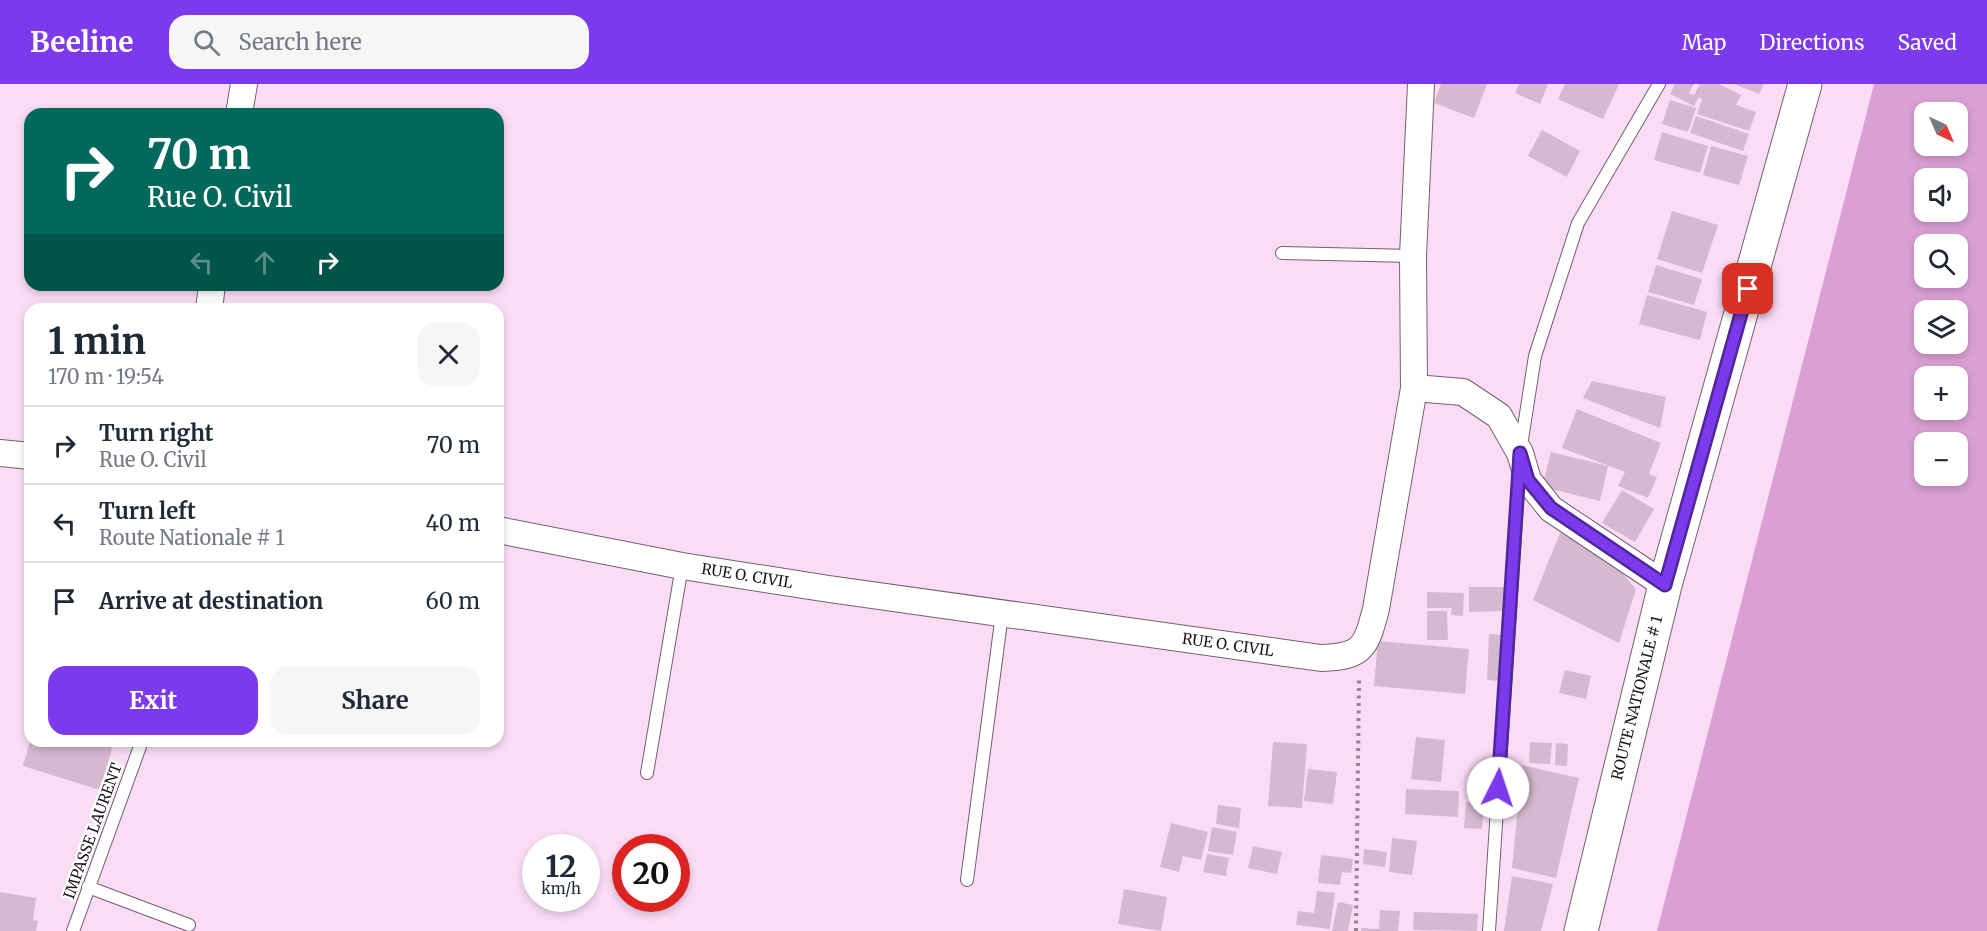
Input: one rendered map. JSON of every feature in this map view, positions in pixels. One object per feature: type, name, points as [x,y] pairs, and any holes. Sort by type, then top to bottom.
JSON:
[{"type":"main road","name":"ROUTE NATIONALE # 1","points":[[1581,931],[1665,585],[1805,84]]},
{"type":"street","points":[[240,108],[244,84]]},
{"type":"street","points":[[1359,651],[1369,634],[1376,609],[1414,388],[1413,256],[1421,84]]},
{"type":"street","points":[[1414,388],[1463,392],[1499,416],[1520,453],[1528,480],[1551,508],[1665,585]]},
{"type":"street","points":[[0,453],[24,455]]},
{"type":"street","name":"RUE O. CIVIL","points":[[504,531],[682,566],[1002,614],[1321,658],[1342,657],[1359,651]]},
{"type":"lane","points":[[1489,931],[1520,453],[1535,356],[1578,223],[1659,84]]},
{"type":"lane","points":[[1282,253],[1413,256]]},
{"type":"lane","points":[[647,773],[682,566]]},
{"type":"lane","points":[[967,880],[1002,614]]},
{"type":"lane","name":"IMPASSE LAURENT","points":[[73,931],[140,747]]},
{"type":"lane","points":[[88,887],[189,925]]},
{"type":"path","points":[[1356,931],[1359,651]]},
{"type":"shaded area","points":[[1874,84],[1987,84],[1987,931],[1657,931]]},
{"type":"building","points":[[1441,84],[1487,84],[1474,118],[1434,103]]},
{"type":"building","points":[[1519,84],[1548,84],[1540,104],[1515,93]]},
{"type":"building","points":[[1565,84],[1619,84],[1603,119],[1558,99]]},
{"type":"building","points":[[1675,84],[1694,84],[1689,93],[1694,95],[1700,84],[1719,84],[1741,95],[1736,105],[1756,112],[1749,131],[1697,114],[1702,99],[1699,97],[1694,106],[1670,94]]},
{"type":"building","points":[[1734,84],[1764,84],[1759,94]]},
{"type":"building","points":[[1670,100],[1696,108],[1688,132],[1662,124]]},
{"type":"building","points":[[1696,116],[1749,134],[1743,151],[1690,133]]},
{"type":"building","points":[[1542,130],[1580,151],[1567,177],[1528,156]]},
{"type":"building","points":[[1662,132],[1708,146],[1700,173],[1654,160]]},
{"type":"building","points":[[1711,146],[1748,156],[1739,185],[1703,175]]},
{"type":"building","points":[[1672,211],[1718,225],[1702,273],[1657,259]]},
{"type":"building","points":[[1656,265],[1702,279],[1694,305],[1648,292]]},
{"type":"building","points":[[1647,295],[1707,312],[1700,340],[1639,324]]},
{"type":"building","points":[[1592,381],[1666,397],[1660,428],[1583,398]]},
{"type":"building","points":[[1577,409],[1661,443],[1649,474],[1657,477],[1648,498],[1618,486],[1625,472],[1562,448]]},
{"type":"building","points":[[1551,452],[1608,466],[1600,501],[1542,487]]},
{"type":"building","points":[[1622,490],[1654,509],[1635,542],[1602,523]]},
{"type":"building","points":[[1560,533],[1605,553],[1636,589],[1619,643],[1533,600]]},
{"type":"building","points":[[1469,587],[1506,587],[1506,611],[1469,612]]},
{"type":"building","points":[[1427,592],[1464,593],[1463,616],[1451,615],[1452,608],[1427,608]]},
{"type":"building","points":[[1427,611],[1447,611],[1448,640],[1427,640]]},
{"type":"building","points":[[1489,634],[1501,635],[1499,681],[1487,680]]},
{"type":"building","points":[[1378,641],[1469,649],[1465,694],[1374,686]]},
{"type":"building","points":[[1565,670],[1591,676],[1586,699],[1559,693]]},
{"type":"building","points":[[1416,737],[1445,740],[1441,782],[1411,779]]},
{"type":"building","points":[[1273,742],[1307,744],[1302,808],[1268,806]]},
{"type":"building","points":[[1530,742],[1552,743],[1550,764],[1529,763]]},
{"type":"building","points":[[1556,743],[1568,744],[1567,766],[1555,765]]},
{"type":"building","points":[[28,747],[112,747],[100,790],[23,766]]},
{"type":"building","points":[[1522,765],[1579,778],[1556,878],[1512,868]]},
{"type":"building","points":[[1308,769],[1337,772],[1333,804],[1304,801]]},
{"type":"building","points":[[1406,789],[1459,791],[1458,817],[1405,814]]},
{"type":"building","points":[[1466,802],[1484,804],[1482,829],[1464,828]]},
{"type":"building","points":[[1218,805],[1241,808],[1239,828],[1216,824]]},
{"type":"building","points":[[1171,823],[1208,832],[1201,860],[1183,856],[1179,872],[1160,867]]},
{"type":"building","points":[[1212,827],[1237,832],[1233,855],[1208,851]]},
{"type":"building","points":[[1392,838],[1417,841],[1412,875],[1389,872]]},
{"type":"building","points":[[1253,846],[1282,852],[1277,874],[1248,868]]},
{"type":"building","points":[[1364,849],[1387,852],[1385,867],[1363,864]]},
{"type":"building","points":[[1207,854],[1229,858],[1226,876],[1203,872]]},
{"type":"building","points":[[1321,855],[1353,859],[1351,873],[1342,872],[1340,885],[1318,883]]},
{"type":"building","points":[[1512,876],[1553,884],[1541,931],[1504,931]]},
{"type":"building","points":[[1124,889],[1167,897],[1161,931],[1118,924]]},
{"type":"building","points":[[1317,891],[1335,893],[1330,929],[1296,925],[1298,911],[1314,913]]},
{"type":"building","points":[[0,892],[36,898],[33,920],[38,921],[36,931],[0,931]]},
{"type":"building","points":[[1338,902],[1353,905],[1348,931],[1332,931]]},
{"type":"building","points":[[1380,910],[1400,911],[1398,931],[1361,931],[1361,928],[1379,929]]},
{"type":"building","points":[[1414,912],[1478,914],[1477,931],[1413,930]]},
{"type":"route","points":[[1498,788],[1520,453],[1528,480],[1551,508],[1665,585],[1748,289]]}]
